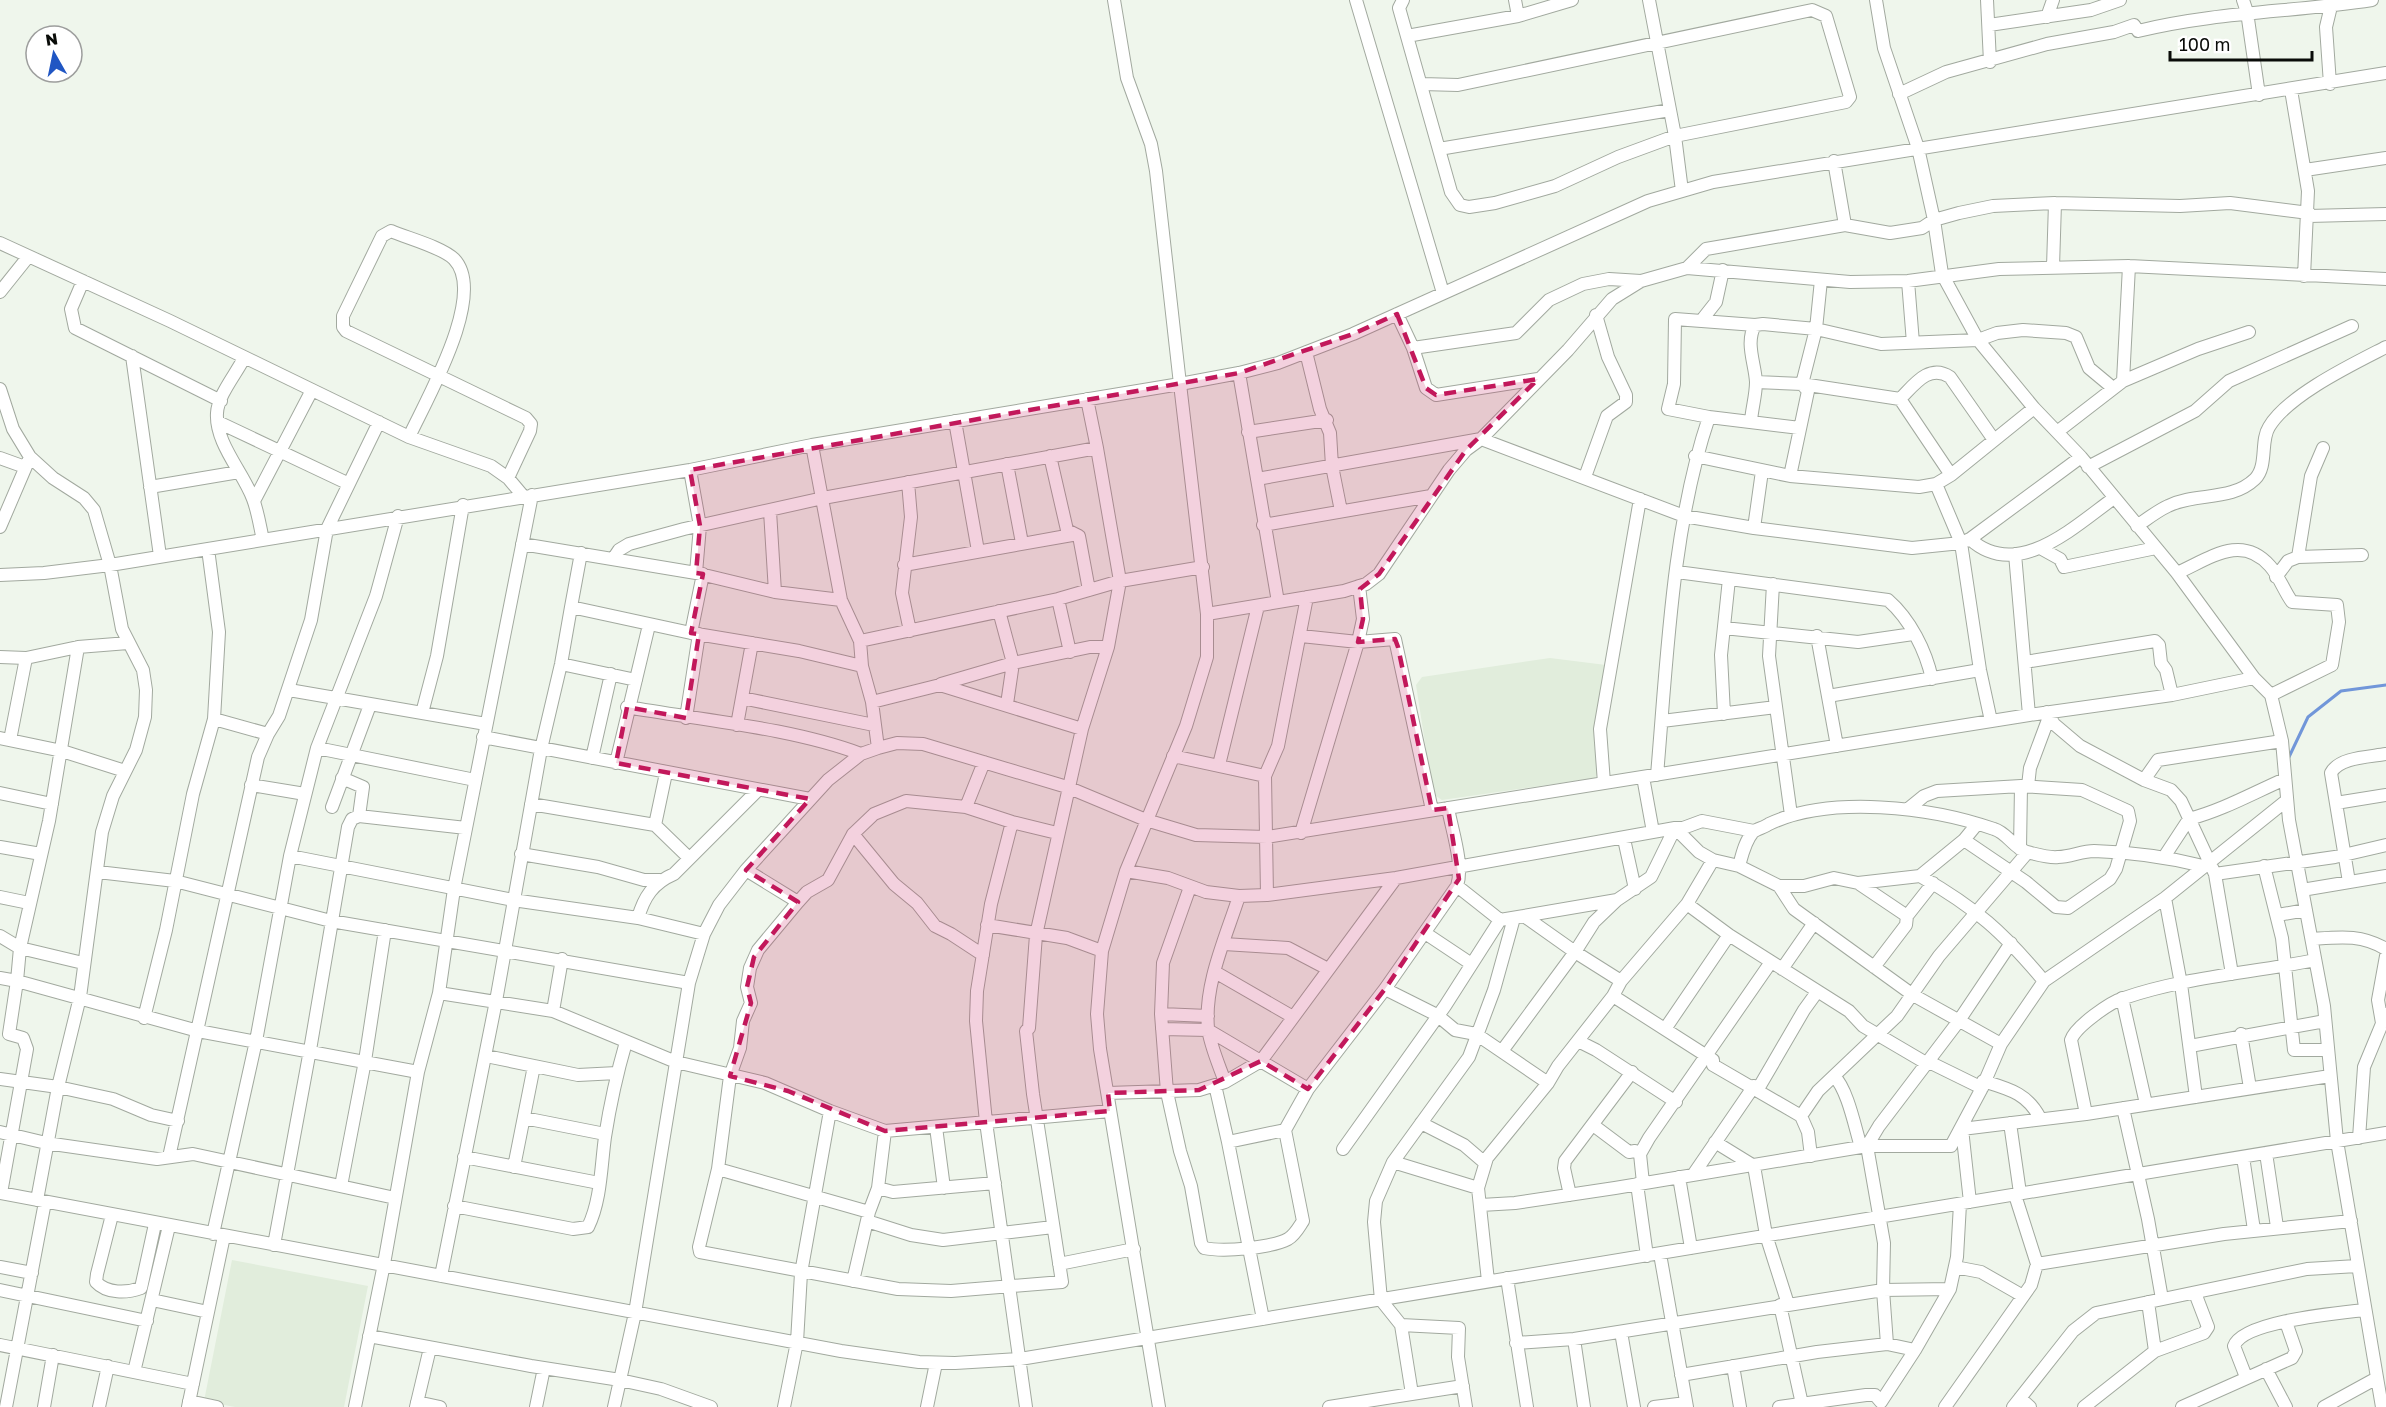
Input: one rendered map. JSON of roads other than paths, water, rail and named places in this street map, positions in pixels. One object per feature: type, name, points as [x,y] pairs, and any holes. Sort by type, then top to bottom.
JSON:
[{"type":"street","points":[[1114,0],[1127,78],[1150,144],[1156,171],[1208,614],[1207,657],[1186,726],[1126,871],[1102,951],[1097,1014],[1110,1111],[1160,1407]]},
{"type":"street","points":[[1356,0],[1443,293]]},
{"type":"street","points":[[1403,0],[1399,8],[1454,200],[1469,207],[1495,203],[1555,186],[1618,157],[1675,136],[1846,102],[1850,97],[1826,16],[1812,10],[1458,85],[1422,84]]},
{"type":"street","points":[[1515,0],[1518,16]]},
{"type":"street","points":[[1407,36],[1518,16],[1572,0]]},
{"type":"street","points":[[1648,0],[1675,136],[1683,191]]},
{"type":"street","points":[[1875,0],[1884,48],[1918,148],[1935,220],[1942,274],[1978,340],[2034,408],[2085,462],[2177,573],[2254,678],[2271,695],[2282,741],[2286,801],[2325,1021],[2337,1141],[2382,1407]]},
{"type":"street","points":[[1987,0],[1989,62]]},
{"type":"street","points":[[2047,17],[2053,0]]},
{"type":"street","points":[[1989,25],[2091,10],[2120,0]]},
{"type":"street","points":[[2243,0],[2247,12],[2259,95]]},
{"type":"street","points":[[1899,94],[1947,72],[2047,44],[2114,32],[2134,25],[2138,31],[2247,12],[2372,0]]},
{"type":"street","points":[[2330,84],[2326,27],[2331,3]]},
{"type":"street","points":[[0,574],[36,574],[110,565],[463,505],[690,470],[812,445],[1239,373],[1306,352],[1397,314],[1648,201],[1713,182],[2330,84],[2386,73]]},
{"type":"street","points":[[2291,90],[2305,170],[2309,215],[2304,276]]},
{"type":"street","points":[[1439,149],[1670,110]]},
{"type":"street","points":[[2305,170],[2386,158]]},
{"type":"street","points":[[1834,161],[1845,225]]},
{"type":"street","points":[[2053,267],[2055,203]]},
{"type":"street","points":[[1687,268],[1706,249],[1845,225],[1890,233],[1922,228],[1935,220],[1993,206],[2055,203],[2180,206],[2230,203],[2309,215],[2386,214]]},
{"type":"street","points":[[408,437],[437,375],[461,316],[465,292],[463,272],[453,258],[401,235],[385,232],[343,316],[343,327],[437,375],[526,418],[531,424],[508,478]]},
{"type":"street","points":[[0,243],[408,437],[491,466],[528,496]]},
{"type":"street","points":[[0,292],[28,257]]},
{"type":"street","points":[[2118,385],[2129,266]]},
{"type":"street","points":[[1208,614],[1359,586],[1379,574],[1431,496],[1466,450],[1481,439],[1612,299],[1641,281],[1687,268],[1850,282],[1908,281],[1942,274],[2053,267],[2129,266],[2386,279]]},
{"type":"street","points":[[1701,321],[1716,302],[1723,270]]},
{"type":"street","points":[[1413,348],[1516,333],[1550,300],[1583,284],[1609,279],[1641,281]]},
{"type":"street","points":[[1802,384],[1816,328],[1821,280]]},
{"type":"street","points":[[83,281],[71,309],[75,328],[221,400]]},
{"type":"street","points":[[1908,281],[1914,343]]},
{"type":"street","points":[[1397,314],[1413,348],[1426,388],[1436,395],[1538,379]]},
{"type":"street","points":[[1585,477],[1607,416],[1626,402],[1626,395],[1608,357],[1596,315]]},
{"type":"street","points":[[1800,428],[1709,417],[1668,409],[1674,384],[1675,319],[1816,328],[1881,344],[1978,340],[1997,333],[2023,330],[2066,333],[2076,337],[2089,368],[2118,385]]},
{"type":"street","points":[[1751,421],[1756,382],[1751,359],[1751,332],[1755,325]]},
{"type":"street","points":[[1257,480],[1481,439],[1684,516],[1754,528],[1912,548],[1965,541],[2085,462],[2195,411],[2229,381],[2352,326]]},
{"type":"street","points":[[2057,432],[2118,385],[2198,349],[2249,332]]},
{"type":"street","points":[[2137,526],[2169,505],[2239,491],[2257,478],[2265,452],[2268,428],[2276,418],[2300,397],[2386,348]]},
{"type":"street","points":[[1306,352],[1320,409],[1327,420],[1330,433],[1332,466],[1341,512]]},
{"type":"street","points":[[132,356],[160,556]]},
{"type":"street","points":[[244,358],[221,400],[217,411],[218,422],[227,449],[254,501],[263,540]]},
{"type":"street","points":[[1900,399],[1924,375],[1936,371],[1944,373],[1950,377],[1994,440]]},
{"type":"street","points":[[1239,373],[1263,525],[1278,602]]},
{"type":"street","points":[[1756,382],[1802,384],[1900,399],[1951,475]]},
{"type":"street","points":[[1790,476],[1808,391],[1802,384]]},
{"type":"street","points":[[0,389],[27,462],[1,521]]},
{"type":"street","points":[[254,501],[312,390]]},
{"type":"street","points":[[1057,833],[966,807],[906,801],[873,814],[853,834],[828,880],[807,892],[754,957],[747,987],[751,1003],[743,1021],[740,1048],[730,1076],[718,1169],[706,1214],[700,1252],[801,1273],[916,1290],[1061,1283],[1026,1031],[1029,1028],[1036,935],[1057,833],[1082,729],[1108,647],[1120,581],[1087,399]]},
{"type":"street","points":[[1695,456],[1790,476],[1919,487],[1936,484],[1951,475],[2034,408]]},
{"type":"street","points":[[1657,776],[1684,516],[1695,456],[1709,417]]},
{"type":"street","points":[[1248,432],[1327,420]]},
{"type":"street","points":[[955,421],[978,551]]},
{"type":"street","points":[[218,422],[279,453],[347,483]]},
{"type":"street","points":[[169,1157],[251,785],[268,734],[279,716],[289,690],[317,593],[327,529],[347,483],[379,422]]},
{"type":"street","points":[[812,445],[841,600],[860,640],[862,666],[872,702],[878,747]]},
{"type":"street","points":[[613,559],[619,550],[629,544],[700,525],[823,498],[1097,448]]},
{"type":"street","points":[[2298,556],[2311,476],[2323,448]]},
{"type":"street","points":[[1050,456],[1062,517],[1066,530],[1072,535]]},
{"type":"street","points":[[0,458],[27,462],[84,498],[94,510],[110,565],[117,610],[128,643],[143,670],[146,690],[145,717],[136,750],[113,796],[102,832],[99,872],[83,963],[80,997],[46,1143],[32,1273],[5,1401]]},
{"type":"street","points":[[1007,464],[1022,543]]},
{"type":"street","points":[[686,718],[700,574],[700,525],[690,470]]},
{"type":"street","points":[[1754,528],[1762,471]]},
{"type":"street","points":[[150,487],[240,472]]},
{"type":"street","points":[[908,482],[911,517],[902,593],[910,631]]},
{"type":"street","points":[[1936,484],[1965,541],[1980,670],[1991,721]]},
{"type":"street","points":[[355,1407],[384,1264],[418,1072],[440,993],[454,889],[522,544],[528,496]]},
{"type":"street","points":[[1263,525],[1431,496]]},
{"type":"street","points":[[1965,541],[1990,553],[2015,554],[2042,549],[2114,498]]},
{"type":"street","points":[[1604,783],[1600,729],[1640,499]]},
{"type":"street","points":[[422,713],[437,656],[463,505]]},
{"type":"street","points":[[771,511],[775,592]]},
{"type":"street","points":[[217,1407],[189,1404],[208,1312],[229,1163],[256,1041],[290,856],[317,748],[376,596],[398,516]]},
{"type":"street","points":[[904,565],[1072,535],[1079,536],[1082,545],[1089,590]]},
{"type":"street","points":[[522,544],[700,574],[775,592],[841,600]]},
{"type":"street","points":[[2042,549],[2060,558],[2064,567],[2156,548]]},
{"type":"street","points":[[2177,573],[2239,548],[2271,567],[2292,602],[2301,605],[2332,603],[2339,610],[2332,665],[2271,695]]},
{"type":"street","points":[[144,1018],[157,971],[193,794],[214,719],[219,632],[208,549]]},
{"type":"street","points":[[441,1276],[486,1056],[521,854],[541,749],[561,664],[581,554]]},
{"type":"street","points":[[2015,554],[2029,715]]},
{"type":"street","points":[[2276,577],[2288,561],[2298,556],[2362,555]]},
{"type":"street","points":[[860,640],[1058,599],[1120,581],[1203,567]]},
{"type":"street","points":[[1677,572],[1888,600],[1901,611],[1927,656],[1932,679]]},
{"type":"street","points":[[1724,714],[1721,671],[1729,579]]},
{"type":"street","points":[[1773,584],[1769,656],[1782,736],[1782,755],[1791,815]]},
{"type":"street","points":[[1301,833],[1358,642],[1363,619],[1359,586]]},
{"type":"street","points":[[1267,896],[1265,776],[1278,746],[1307,597]]},
{"type":"street","points":[[1058,599],[1070,652]]},
{"type":"street","points":[[1219,765],[1258,606]]},
{"type":"street","points":[[571,607],[649,625],[752,642],[862,666]]},
{"type":"street","points":[[999,610],[1013,663],[1007,704]]},
{"type":"street","points":[[616,764],[627,707],[649,625]]},
{"type":"street","points":[[1724,628],[1858,642],[1913,634]]},
{"type":"street","points":[[1300,636],[1358,642],[1395,639],[1432,810]]},
{"type":"street","points":[[1817,636],[1837,746]]},
{"type":"street","points":[[2025,662],[2155,641],[2159,645],[2161,663],[2166,670],[2172,695]]},
{"type":"street","points":[[736,725],[752,642]]},
{"type":"street","points":[[0,657],[26,658],[78,647],[128,643]]},
{"type":"street","points":[[78,647],[52,804],[29,903],[17,981],[4,1033],[23,1038],[26,1042],[22,1082],[6,1133],[0,1193],[155,1224],[384,1264],[880,1358],[936,1363],[1017,1358],[1263,1319],[2386,1133]]},
{"type":"street","points":[[872,702],[1013,663],[1108,647]]},
{"type":"street","points":[[26,658],[5,739],[62,751],[125,771]]},
{"type":"street","points":[[561,664],[636,680]]},
{"type":"street","points":[[1828,696],[1980,670]]},
{"type":"street","points":[[592,758],[611,674]]},
{"type":"street","points":[[614,1407],[635,1313],[689,983],[704,934],[719,905],[746,870],[828,780],[861,754],[897,743],[923,744],[1067,787],[1146,820],[1196,835],[1267,837],[2029,715],[2048,715],[2172,695],[2254,678]]},
{"type":"street","points":[[940,685],[1082,729]]},
{"type":"street","points":[[289,690],[486,724]]},
{"type":"street","points":[[742,698],[874,725]]},
{"type":"street","points":[[332,807],[370,705]]},
{"type":"street","points":[[627,707],[736,725],[843,747],[861,754]]},
{"type":"street","points":[[1662,722],[1776,707]]},
{"type":"street","points":[[2048,715],[2066,736],[2144,780],[2176,794],[2189,819],[2206,863],[2215,874],[2232,974]]},
{"type":"street","points":[[1801,1116],[1818,1091],[1880,1034],[1913,995],[1939,956],[2009,873],[2024,851],[2025,786],[2048,715]]},
{"type":"street","points":[[214,719],[268,734]]},
{"type":"street","points":[[483,737],[810,799]]},
{"type":"street","points":[[2144,780],[2157,760],[2282,741]]},
{"type":"street","points":[[317,748],[475,780]]},
{"type":"street","points":[[2349,882],[2331,772],[2337,765],[2386,754]]},
{"type":"street","points":[[1173,756],[1265,776]]},
{"type":"street","points":[[966,807],[984,762]]},
{"type":"street","points":[[655,825],[666,773]]},
{"type":"street","points":[[1643,777],[1653,832]]},
{"type":"street","points":[[342,778],[363,787],[359,816]]},
{"type":"street","points":[[2164,857],[2189,819],[2215,813],[2246,795],[2285,779]]},
{"type":"street","points":[[251,785],[305,794]]},
{"type":"street","points":[[1908,809],[1924,796],[1936,791],[2025,786],[2088,790],[2108,803],[2128,811],[2130,821],[2116,869],[2110,879],[2068,908],[2056,907],[2026,882],[2009,873],[1964,840]]},
{"type":"street","points":[[521,854],[598,867],[644,880],[660,880],[674,874],[688,857],[758,790]]},
{"type":"street","points":[[0,793],[52,804]]},
{"type":"street","points":[[2336,803],[2386,795]]},
{"type":"street","points":[[1481,1205],[1569,1195],[1864,1147],[1951,1146],[1962,1129],[2001,1044],[2044,981],[2165,898],[2286,801]]},
{"type":"street","points":[[531,804],[655,825],[688,857]]},
{"type":"street","points":[[1190,887],[1163,963],[1161,1014],[1167,1092],[1180,1152],[1191,1186],[1201,1243],[1204,1248],[1211,1250],[1249,1248],[1288,1240],[1304,1221],[1285,1130],[1308,1089],[1385,989],[1457,886],[1457,867],[1448,808]]},
{"type":"street","points":[[1126,871],[1168,878],[1190,887],[1239,896],[1267,896],[1396,878],[1624,839],[1683,828],[1702,820],[1754,831],[1791,815],[1832,808],[1908,809],[1937,813],[1997,830],[2024,851],[2058,857],[2091,851],[2206,863]]},
{"type":"street","points":[[274,1245],[331,921],[343,867],[348,827],[352,819],[359,816],[466,828]]},
{"type":"street","points":[[1012,822],[987,926],[977,990],[976,1021],[986,1122],[1003,1234],[1017,1358],[1026,1407]]},
{"type":"street","points":[[1675,828],[1699,852],[1713,860],[1739,866],[1779,886],[1804,886],[1834,878],[1858,883],[1920,876],[1964,840],[1977,824]]},
{"type":"street","points":[[1502,1052],[1575,952],[1594,922],[1617,900],[1651,877],[1675,828]]},
{"type":"street","points":[[1739,866],[1744,848],[1754,831]]},
{"type":"street","points":[[853,834],[894,884],[916,903],[935,926],[951,933],[983,955]]},
{"type":"street","points":[[1624,839],[1635,889]]},
{"type":"street","points":[[2215,874],[2345,855],[2386,845]]},
{"type":"street","points":[[0,847],[41,854]]},
{"type":"street","points":[[290,856],[513,900],[638,918],[704,934]]},
{"type":"street","points":[[1488,1281],[1478,1188],[1485,1162],[1493,1148],[1548,1083],[1613,996],[1621,981],[1687,904],[1713,860]]},
{"type":"street","points":[[2264,866],[2278,915],[2293,1025],[2294,1050],[2328,1050]]},
{"type":"street","points":[[746,870],[798,902]]},
{"type":"street","points":[[99,872],[175,881],[331,921],[562,959],[689,983]]},
{"type":"street","points":[[1920,876],[1977,911],[2044,981]]},
{"type":"street","points":[[2302,890],[2386,876]]},
{"type":"street","points":[[1108,1093],[1199,1090],[1220,1083],[1261,1061],[1396,878]]},
{"type":"street","points":[[638,918],[643,900],[660,880]]},
{"type":"street","points":[[1858,883],[1907,916]]},
{"type":"street","points":[[1874,967],[1906,925],[1907,916],[1933,883]]},
{"type":"street","points":[[1457,886],[1500,920]]},
{"type":"street","points":[[1779,886],[1794,909],[1913,995],[2001,1044]]},
{"type":"street","points":[[1239,896],[1215,972],[1208,1030],[1220,1083],[1228,1142],[1263,1319]]},
{"type":"street","points":[[0,897],[29,903]]},
{"type":"street","points":[[2165,898],[2181,984],[2196,1097]]},
{"type":"street","points":[[1343,1149],[1500,920],[1617,900]]},
{"type":"street","points":[[1687,904],[1777,966],[1849,1011],[1863,1026],[1880,1034],[1894,1046],[1983,1084],[2022,1094],[2033,1103],[2040,1118]]},
{"type":"street","points":[[2278,915],[2306,910]]},
{"type":"street","points":[[1519,917],[1621,981]]},
{"type":"street","points":[[1412,1394],[1401,1325],[1381,1300],[1374,1222],[1376,1201],[1393,1162],[1469,1057],[1519,917]]},
{"type":"street","points":[[1647,1256],[1640,1183],[1640,1154],[1648,1138],[1777,966],[1814,923]]},
{"type":"street","points":[[987,926],[1067,938],[1102,951]]},
{"type":"street","points":[[341,1186],[365,1061],[385,930]]},
{"type":"street","points":[[1425,933],[1470,963]]},
{"type":"street","points":[[1665,1029],[1729,934]]},
{"type":"street","points":[[0,936],[21,948],[83,963]]},
{"type":"street","points":[[2312,939],[2350,936],[2363,938],[2386,949]]},
{"type":"street","points":[[1224,944],[1288,948],[1328,969]]},
{"type":"street","points":[[1864,1147],[1958,1022],[2011,944]]},
{"type":"street","points":[[2359,1138],[2364,1067],[2384,1018],[2378,1000],[2386,956]]},
{"type":"street","points":[[553,1011],[562,959]]},
{"type":"street","points":[[2086,1113],[2072,1052],[2073,1035],[2122,998],[2181,984],[2315,960]]},
{"type":"street","points":[[1215,972],[1293,1017]]},
{"type":"street","points":[[0,978],[80,997],[144,1018],[198,1031],[310,1050],[418,1072]]},
{"type":"street","points":[[1385,989],[1437,1015],[1455,1030],[1476,1034],[1548,1083]]},
{"type":"street","points":[[1693,1175],[1756,1088],[1817,992]]},
{"type":"street","points":[[440,993],[553,1011],[676,1062],[788,1091],[830,1112],[885,1131],[1110,1111]]},
{"type":"street","points":[[1613,996],[1713,1060],[1713,1065],[1801,1116],[1808,1132],[1811,1156]]},
{"type":"street","points":[[2122,998],[2146,1104]]},
{"type":"street","points":[[1161,1014],[1208,1016]]},
{"type":"street","points":[[2190,1046],[2241,1034],[2325,1021]]},
{"type":"street","points":[[1162,1029],[1208,1030],[1308,1089]]},
{"type":"street","points":[[2241,1034],[2250,1088]]},
{"type":"street","points":[[1578,1041],[1632,1072],[1676,1102]]},
{"type":"street","points":[[454,1206],[582,1229],[588,1227],[592,1219],[599,1183],[605,1134],[617,1073],[626,1042]]},
{"type":"street","points":[[486,1056],[578,1075],[617,1073]]},
{"type":"street","points":[[514,1167],[534,1066]]},
{"type":"street","points":[[1569,1195],[1563,1165],[1632,1072]]},
{"type":"street","points":[[1834,1076],[1839,1081],[1864,1147],[1880,1217],[1884,1244],[1883,1290],[1887,1344]]},
{"type":"street","points":[[1962,1129],[2123,1108],[2330,1076]]},
{"type":"street","points":[[0,1079],[58,1086],[122,1101],[151,1115],[178,1121]]},
{"type":"street","points":[[2123,1108],[2153,1245],[2162,1299]]},
{"type":"street","points":[[783,1407],[797,1342],[801,1273],[830,1112]]},
{"type":"street","points":[[524,1118],[605,1134]]},
{"type":"street","points":[[1421,1123],[1464,1145],[1485,1162]]},
{"type":"street","points":[[1945,1407],[2031,1285],[2037,1264],[2017,1194],[2010,1123]]},
{"type":"street","points":[[1593,1125],[1629,1152],[1635,1150],[1640,1154]]},
{"type":"street","points":[[936,1127],[944,1188]]},
{"type":"street","points":[[1779,1407],[1866,1395],[1875,1395],[1881,1402],[1915,1350],[1950,1289],[1965,1203],[1962,1129]]},
{"type":"street","points":[[1228,1142],[1285,1130]]},
{"type":"street","points":[[853,1281],[868,1216],[878,1188],[885,1131]]},
{"type":"street","points":[[6,1133],[46,1143],[157,1158],[185,1153],[395,1198]]},
{"type":"street","points":[[1716,1142],[1754,1166],[1766,1235],[1784,1304],[1802,1404]]},
{"type":"street","points":[[2266,1154],[2277,1227]]},
{"type":"street","points":[[464,1157],[599,1183]]},
{"type":"street","points":[[2243,1157],[2254,1230]]},
{"type":"street","points":[[1393,1162],[1478,1188]]},
{"type":"street","points":[[718,1169],[814,1196],[928,1239],[1003,1234],[1053,1227]]},
{"type":"street","points":[[1679,1177],[1691,1248]]},
{"type":"street","points":[[878,1188],[893,1192],[995,1183]]},
{"type":"street","points":[[111,1215],[96,1282],[102,1288],[129,1293],[141,1288],[155,1224]]},
{"type":"street","points":[[2037,1264],[2254,1230],[2350,1221]]},
{"type":"street","points":[[134,1372],[169,1226]]},
{"type":"street","points":[[1059,1264],[1134,1249]]},
{"type":"street","points":[[1654,1407],[1686,1405],[1660,1254]]},
{"type":"street","points":[[2021,1404],[2085,1319],[2096,1313],[2307,1269],[2357,1266]]},
{"type":"street","points":[[0,1267],[32,1273]]},
{"type":"street","points":[[1955,1267],[1981,1272],[2022,1296]]},
{"type":"street","points":[[1508,1278],[1527,1407]]},
{"type":"street","points":[[1516,1343],[1574,1339],[1883,1290],[1950,1289]]},
{"type":"street","points":[[0,1290],[147,1321]]},
{"type":"street","points":[[2084,1407],[2155,1351],[2204,1333],[2208,1328],[2195,1293]]},
{"type":"street","points":[[152,1300],[208,1312]]},
{"type":"street","points":[[2148,1302],[2155,1351]]},
{"type":"street","points":[[2246,1377],[2236,1353],[2236,1341],[2248,1334],[2286,1322],[2364,1310]]},
{"type":"street","points":[[2182,1407],[2198,1403],[2246,1377],[2295,1355],[2286,1322]]},
{"type":"street","points":[[1401,1325],[1459,1328],[1458,1357],[1466,1407]]},
{"type":"street","points":[[1621,1332],[1634,1407]]},
{"type":"street","points":[[369,1336],[620,1380],[661,1389],[711,1407]]},
{"type":"street","points":[[1574,1339],[1584,1407]]},
{"type":"street","points":[[1681,1375],[1792,1356],[1887,1344],[1915,1350]]},
{"type":"street","points":[[0,1345],[193,1384]]},
{"type":"street","points":[[430,1348],[417,1404],[440,1407]]},
{"type":"street","points":[[44,1407],[53,1355]]},
{"type":"street","points":[[927,1407],[936,1363]]},
{"type":"street","points":[[99,1407],[108,1366]]},
{"type":"street","points":[[1733,1366],[1740,1407]]},
{"type":"street","points":[[536,1407],[544,1368]]},
{"type":"street","points":[[2266,1368],[2286,1407]]},
{"type":"street","points":[[2325,1407],[2377,1378]]},
{"type":"street","points":[[1329,1407],[1463,1386]]},
{"type":"waterway","points":[[2289,757],[2308,717],[2341,691],[2386,685]]}]
